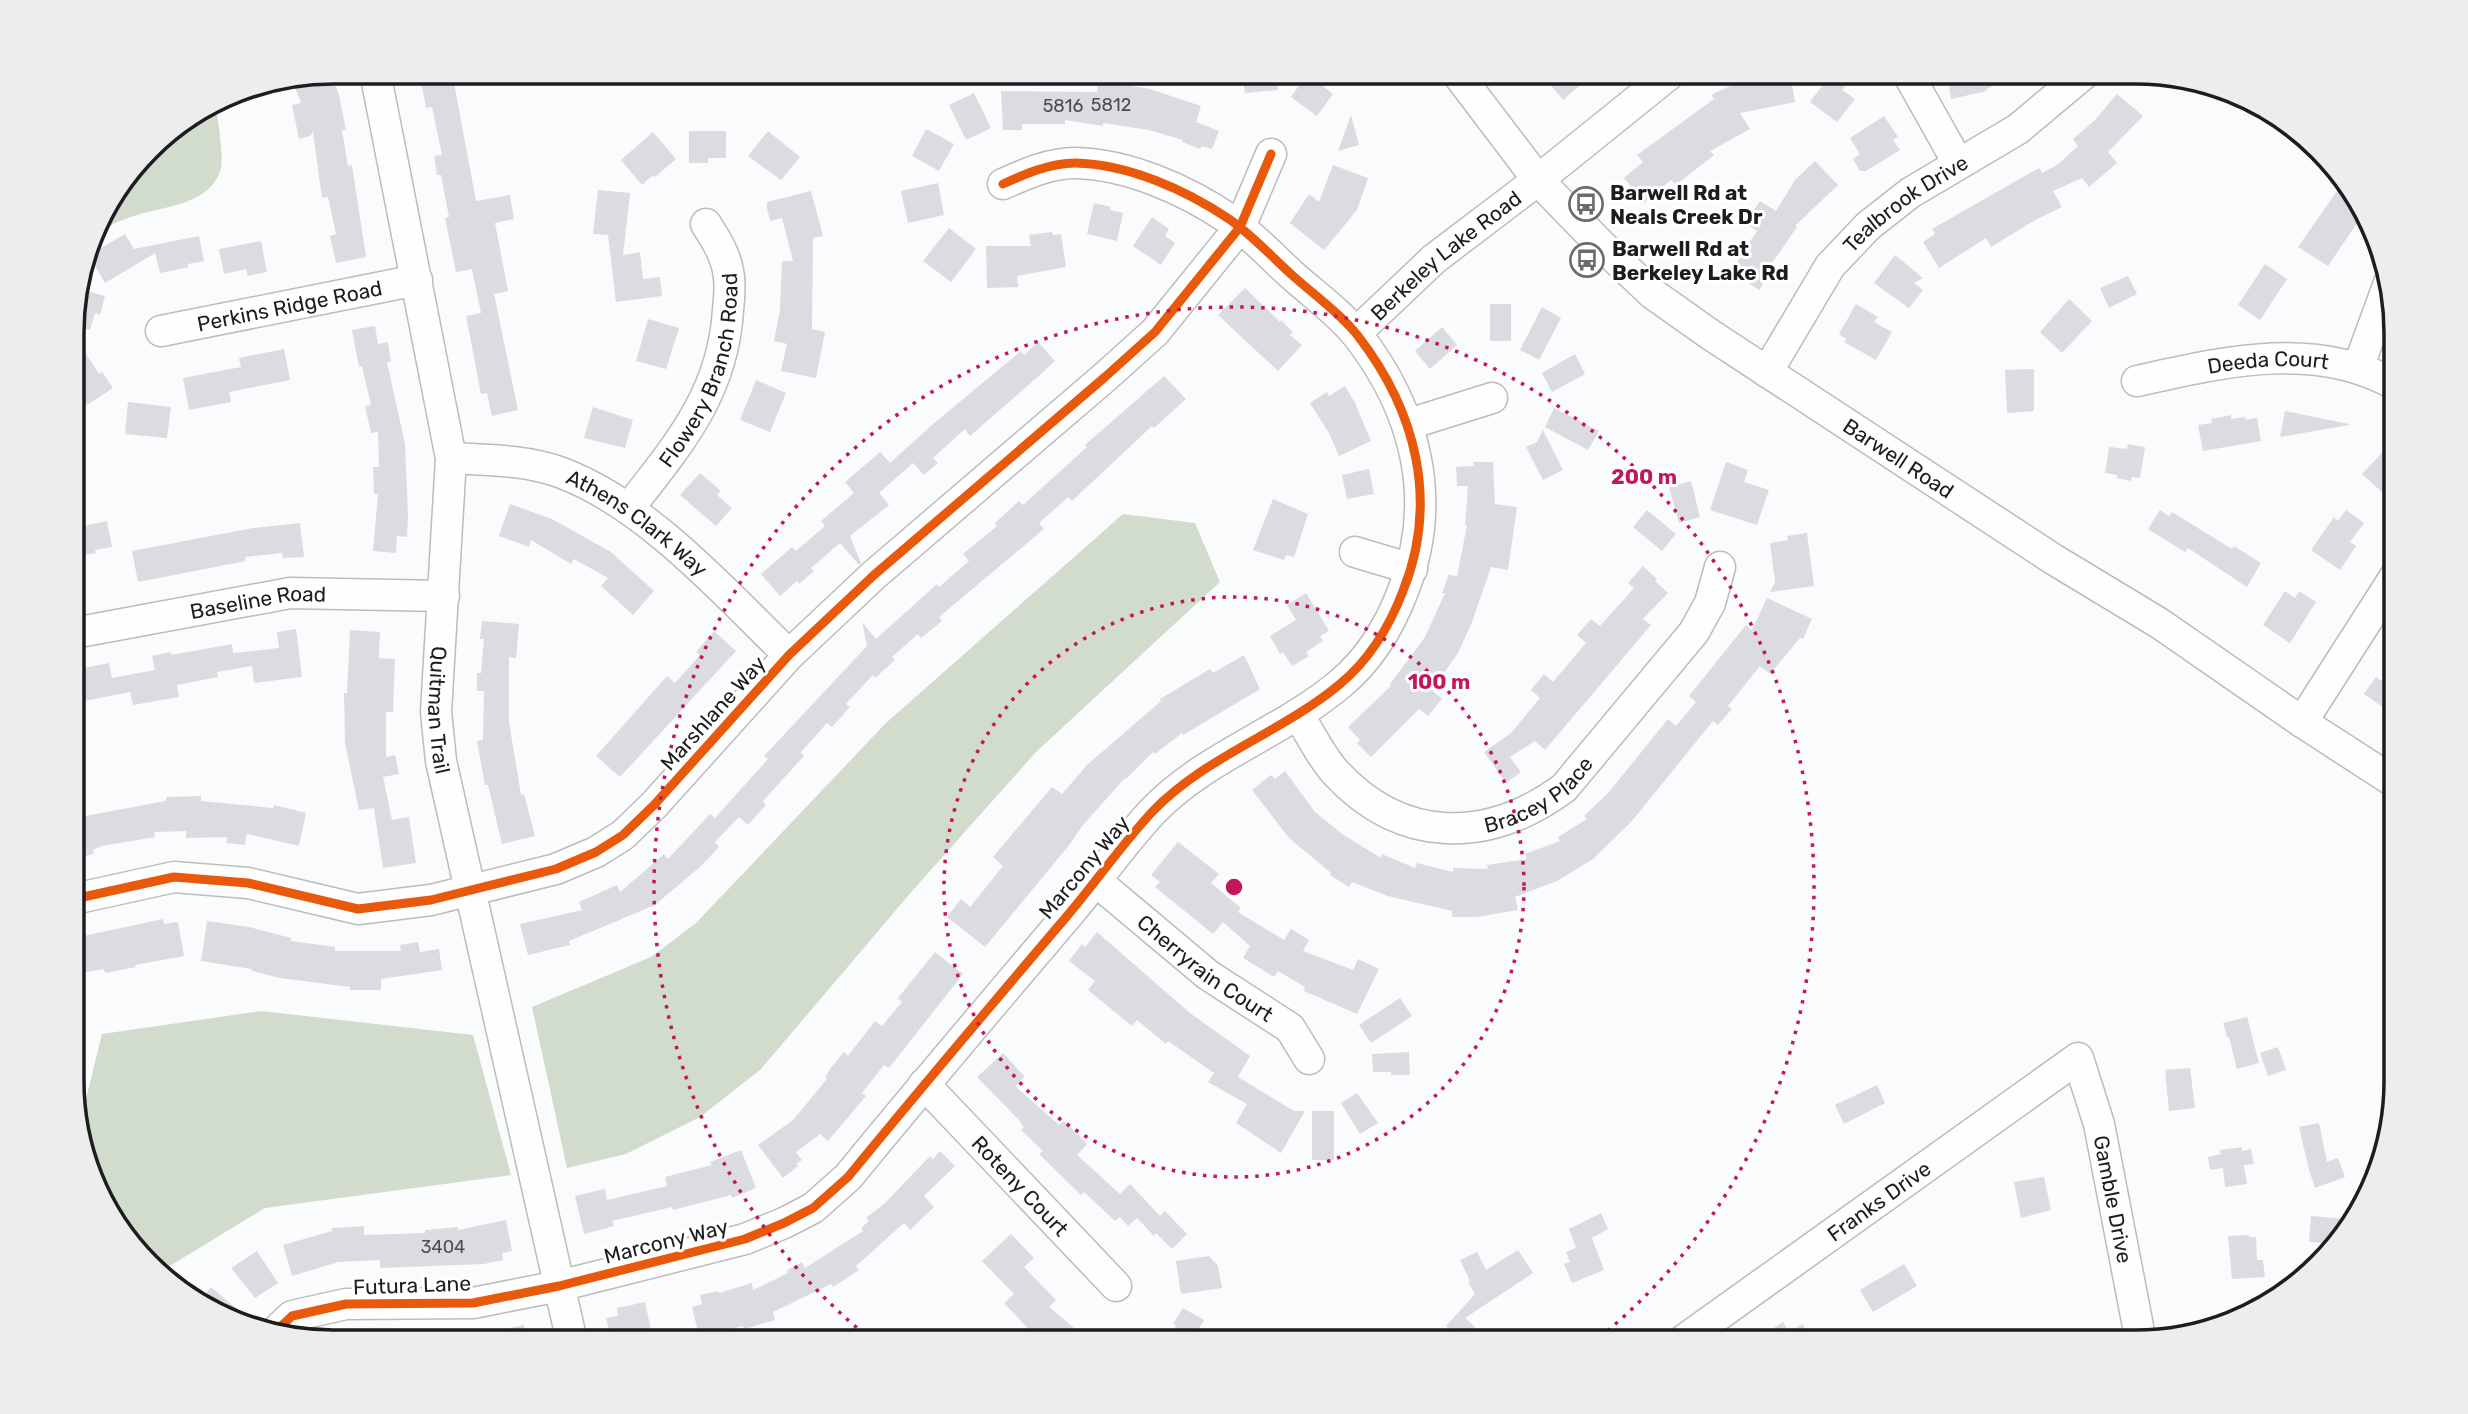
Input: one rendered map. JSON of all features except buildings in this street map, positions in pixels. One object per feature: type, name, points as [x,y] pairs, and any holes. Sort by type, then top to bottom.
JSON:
[{"type":"street","name":"Quitman Trail","points":[[377,84],[452,458],[436,712],[441,761],[569,1330]]},
{"type":"street","name":"Barwell Road","points":[[1465,84],[1538,180],[1653,294],[2053,559],[2158,623],[2384,775]]},
{"type":"street","name":"Berkeley Lake Road","points":[[1356,333],[1434,259],[1657,84]]},
{"type":"street","points":[[1914,84],[1958,163]]},
{"type":"street","name":"Tealbrook Drive","points":[[1767,372],[1830,266],[1868,226],[1910,194],[2018,129],[2071,84]]},
{"type":"street","name":"Marshlane Way","points":[[84,897],[174,877],[248,883],[358,909],[431,900],[556,869],[596,852],[623,835],[654,806],[789,655],[874,575],[1154,332],[1240,227],[1271,153]]},
{"type":"street","name":"Marcony Way","points":[[559,1286],[745,1239],[813,1208],[848,1177],[1154,810],[1221,760],[1298,714],[1342,683],[1370,651],[1392,618],[1412,569],[1418,537],[1421,492],[1417,457],[1409,424],[1385,375],[1356,333],[1240,227],[1203,201],[1164,184],[1121,170],[1074,163],[1044,167],[1003,184]]},
{"type":"street","name":"Flowery Branch Road","points":[[629,508],[687,433],[705,400],[720,358],[727,331],[730,282],[724,256],[706,224]]},
{"type":"street","name":"Perkins Ridge Road","points":[[161,331],[417,279]]},
{"type":"street","points":[[2358,368],[2382,302]]},
{"type":"street","name":"Deeda Court","points":[[2137,381],[2203,368],[2289,356],[2325,359],[2383,378]]},
{"type":"street","points":[[1409,424],[1492,398]]},
{"type":"street","name":"Athens Clark Way","points":[[452,458],[513,461],[559,472],[596,488],[629,508],[703,572],[789,655]]},
{"type":"street","points":[[1355,552],[1412,569]]},
{"type":"street","name":"Bracey Place","points":[[1298,714],[1333,770],[1361,797],[1390,816],[1416,825],[1470,828],[1518,815],[1540,805],[1564,788],[1693,632],[1710,603],[1720,567]]},
{"type":"street","name":"Baseline Road","points":[[84,631],[290,593],[444,596]]},
{"type":"street","points":[[2302,722],[2383,595]]},
{"type":"street","name":"Cherryrain Court","points":[[1096,881],[1208,975],[1290,1028],[1309,1059]]},
{"type":"street","name":"Gamble Drive","points":[[2078,1058],[2099,1124],[2139,1330]]},
{"type":"street","name":"Franks Drive","points":[[1698,1330],[2078,1058]]},
{"type":"street","name":"Roteny Court","points":[[924,1084],[1116,1286]]},
{"type":"street","name":"Futura Lane","points":[[283,1325],[292,1317],[346,1304],[473,1303],[559,1286]]},
{"type":"green space","points":[[217,113],[222,162],[215,181],[207,191],[182,203],[108,227],[135,181],[157,157],[181,135]]},
{"type":"green space","points":[[1123,514],[1195,523],[1220,582],[1036,752],[913,890],[761,1069],[700,1117],[626,1154],[567,1168],[532,1007],[651,957],[696,923],[886,723]]},
{"type":"green space","points":[[261,1011],[473,1035],[511,1175],[265,1208],[168,1267],[135,1233],[117,1205],[92,1145],[85,1102],[102,1034]]},
{"type":"cycle path","points":[[84,897],[174,877],[248,883],[358,909],[431,900],[556,869],[596,852],[623,835],[654,805],[789,655],[874,575],[1155,332],[1240,227],[1271,154]]},
{"type":"cycle path","points":[[283,1325],[292,1316],[346,1304],[473,1303],[559,1286],[745,1239],[813,1208],[848,1177],[1153,811],[1174,792],[1220,759],[1318,701],[1350,675],[1378,641],[1398,604],[1414,557],[1420,491],[1416,458],[1395,395],[1358,336],[1335,312],[1237,225],[1212,208],[1156,180],[1115,168],[1066,163],[1047,167],[1003,184]]},
{"type":"place","name":"Barwell Rd at Neals Creek Dr","points":[[1586,204]]},
{"type":"place","name":"Barwell Rd at Berkeley Lake Rd","points":[[1587,260]]}]
